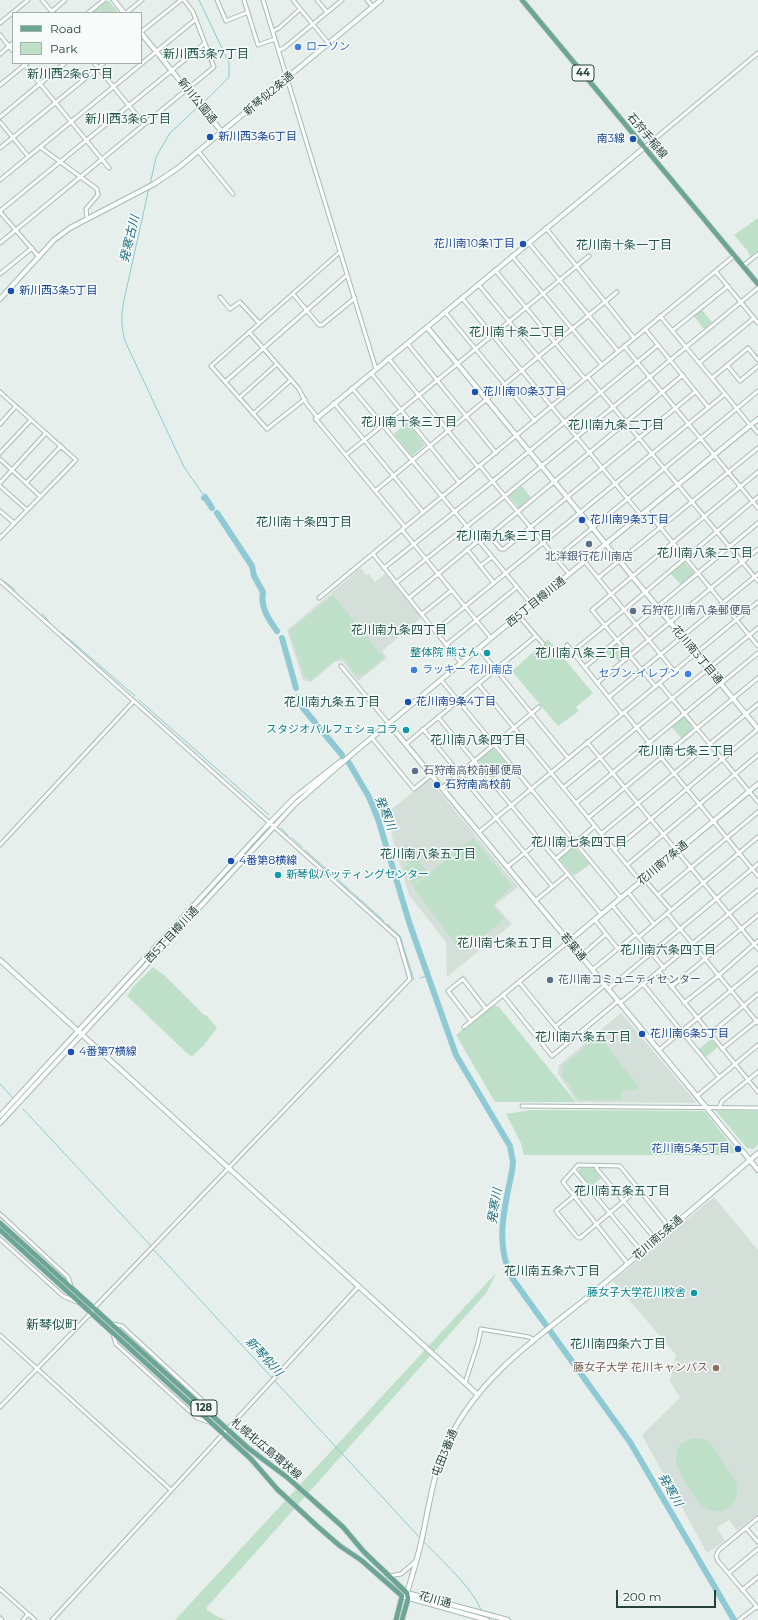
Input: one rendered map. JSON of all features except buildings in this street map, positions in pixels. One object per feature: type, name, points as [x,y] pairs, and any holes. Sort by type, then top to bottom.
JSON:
[{"type":"main road","name":"石狩手稲線","points":[[522,0],[758,284]]},
{"type":"main road","name":"札幌北広島環状線","points":[[0,1223],[248,1448],[288,1478],[343,1527],[364,1552],[407,1593]]},
{"type":"main road","name":"札幌北広島環状線","points":[[0,1230],[251,1459],[277,1489],[317,1526],[340,1546],[362,1560],[402,1596]]},
{"type":"main road","points":[[402,1620],[408,1599],[407,1593]]},
{"type":"main road","points":[[396,1620],[402,1596]]},
{"type":"street","points":[[13,12],[28,0]]},
{"type":"street","points":[[42,0],[52,12],[65,0]]},
{"type":"street","points":[[89,12],[104,0]]},
{"type":"street","points":[[114,0],[124,12]]},
{"type":"street","points":[[126,12],[142,0]]},
{"type":"street","points":[[142,32],[181,0]]},
{"type":"street","points":[[0,243],[214,67],[193,12],[184,0]]},
{"type":"street","points":[[217,0],[226,21],[248,12]]},
{"type":"street","points":[[244,0],[258,45],[275,40]]},
{"type":"street","points":[[263,0],[376,369]]},
{"type":"street","points":[[293,0],[329,44]]},
{"type":"street","points":[[317,0],[327,12]]},
{"type":"street","points":[[278,50],[284,48],[342,0]]},
{"type":"street","points":[[367,0],[373,7]]},
{"type":"street","name":"新琴似2条通","points":[[87,218],[154,184],[222,132],[381,0]]},
{"type":"street","points":[[273,31],[279,28],[300,9]]},
{"type":"street","points":[[0,23],[12,13]]},
{"type":"street","points":[[142,63],[196,19]]},
{"type":"street","name":"新川公園通","points":[[142,34],[222,132]]},
{"type":"street","points":[[0,35],[12,50]]},
{"type":"street","points":[[0,54],[12,44]]},
{"type":"street","points":[[39,257],[0,211],[204,44]]},
{"type":"street","points":[[317,418],[758,53]]},
{"type":"street","points":[[0,85],[25,64],[109,168]]},
{"type":"street","points":[[0,117],[64,64]]},
{"type":"street","points":[[95,64],[144,124]]},
{"type":"street","points":[[0,148],[103,64]]},
{"type":"street","points":[[0,180],[140,64]]},
{"type":"street","points":[[0,122],[28,156]]},
{"type":"street","points":[[0,298],[54,240],[87,218],[86,209],[99,192],[40,147]]},
{"type":"street","points":[[198,151],[234,194]]},
{"type":"street","points":[[546,228],[634,338]]},
{"type":"street","points":[[529,243],[618,351]]},
{"type":"street","points":[[0,274],[32,248]]},
{"type":"street","points":[[305,398],[267,429],[211,366],[340,252]]},
{"type":"street","points":[[743,266],[758,254]]},
{"type":"street","points":[[512,256],[602,365]]},
{"type":"street","points":[[346,455],[589,256]]},
{"type":"street","points":[[319,598],[734,256]]},
{"type":"street","points":[[495,270],[585,379]]},
{"type":"street","points":[[716,272],[758,322]]},
{"type":"street","points":[[225,382],[347,275]]},
{"type":"street","points":[[478,284],[568,393]]},
{"type":"street","points":[[672,331],[728,286]]},
{"type":"street","points":[[396,583],[467,527],[758,288]]},
{"type":"street","points":[[375,491],[617,292]]},
{"type":"street","points":[[293,294],[319,325],[322,325],[354,298]]},
{"type":"street","points":[[220,297],[230,310],[240,302],[259,323]]},
{"type":"street","points":[[462,298],[616,482],[641,515]]},
{"type":"street","points":[[445,312],[535,421]]},
{"type":"street","points":[[660,316],[758,434]]},
{"type":"street","points":[[699,363],[754,318]]},
{"type":"street","name":"花川南3丁目通","points":[[427,327],[758,729]]},
{"type":"street","points":[[645,329],[708,407]]},
{"type":"street","points":[[249,332],[291,380],[305,398],[306,403],[317,418],[405,527]]},
{"type":"street","points":[[407,343],[496,453]]},
{"type":"street","points":[[384,568],[493,481],[658,344]]},
{"type":"street","points":[[624,346],[758,508]]},
{"type":"street","points":[[712,378],[748,348],[758,360]]},
{"type":"street","points":[[388,358],[448,431],[493,481],[569,574]]},
{"type":"street","points":[[239,398],[277,364]]},
{"type":"street","points":[[727,365],[740,381],[758,366]]},
{"type":"street","points":[[371,373],[460,482]]},
{"type":"street","points":[[409,598],[467,549],[489,535],[518,512],[683,375]]},
{"type":"street","points":[[588,376],[758,581]]},
{"type":"street","points":[[253,414],[291,380]]},
{"type":"street","points":[[352,388],[532,605]]},
{"type":"street","points":[[0,392],[76,460],[0,538]]},
{"type":"street","points":[[489,535],[501,550],[504,549],[530,526],[695,392]]},
{"type":"street","points":[[556,558],[758,392]]},
{"type":"street","points":[[436,631],[579,512],[725,394]]},
{"type":"street","points":[[334,403],[424,512]]},
{"type":"street","points":[[0,424],[16,406]]},
{"type":"street","name":"西5丁目樽川通","points":[[0,1123],[294,798],[333,766],[351,755],[372,738],[491,638],[758,419]]},
{"type":"street","points":[[0,453],[31,420]]},
{"type":"street","points":[[27,510],[0,484],[46,432]]},
{"type":"street","points":[[26,483],[61,446]]},
{"type":"street","points":[[598,578],[620,562],[660,527],[758,448]]},
{"type":"street","points":[[0,459],[40,496]]},
{"type":"street","points":[[655,686],[592,610],[758,472]]},
{"type":"street","points":[[572,652],[758,497]]},
{"type":"street","points":[[646,510],[758,646]]},
{"type":"street","points":[[0,511],[14,523]]},
{"type":"street","points":[[584,667],[758,523]]},
{"type":"street","points":[[402,530],[491,638]]},
{"type":"street","points":[[467,549],[494,583]]},
{"type":"street","points":[[597,682],[758,549]]},
{"type":"street","points":[[373,554],[461,663]]},
{"type":"street","points":[[480,566],[492,557]]},
{"type":"street","points":[[584,562],[674,671]]},
{"type":"street","points":[[609,697],[758,574]]},
{"type":"street","points":[[0,582],[398,938],[410,979],[150,1249],[91,1313],[0,1406]]},
{"type":"street","points":[[446,645],[517,587]]},
{"type":"street","points":[[422,614],[452,590]]},
{"type":"street","points":[[478,832],[758,602]]},
{"type":"street","points":[[518,616],[543,644]]},
{"type":"street","points":[[563,788],[758,628]]},
{"type":"street","points":[[406,744],[536,636]]},
{"type":"street","points":[[567,645],[758,876]]},
{"type":"street","points":[[478,649],[568,758]]},
{"type":"street","points":[[576,803],[758,653]]},
{"type":"street","points":[[341,666],[389,724]]},
{"type":"street","points":[[588,818],[758,678]]},
{"type":"street","points":[[441,680],[621,898]]},
{"type":"street","points":[[659,683],[758,802]]},
{"type":"street","points":[[478,684],[614,850],[658,895],[692,944],[757,1021],[722,1049]]},
{"type":"street","points":[[0,846],[134,701]]},
{"type":"street","points":[[601,834],[758,704]]},
{"type":"street","points":[[442,788],[539,707]]},
{"type":"street","points":[[438,716],[601,914]]},
{"type":"street","name":"若葉通","points":[[389,724],[758,1170]]},
{"type":"street","points":[[423,729],[552,886]]},
{"type":"street","points":[[614,850],[758,729]]},
{"type":"street","points":[[372,738],[414,789],[431,775]]},
{"type":"street","points":[[587,742],[758,949]]},
{"type":"street","points":[[627,865],[758,755]]},
{"type":"street","name":"花川南7条通","points":[[569,941],[758,784]]},
{"type":"street","points":[[658,895],[758,812]]},
{"type":"street","points":[[556,859],[595,826]]},
{"type":"street","points":[[592,970],[669,912],[758,837]]},
{"type":"street","points":[[507,867],[541,840]]},
{"type":"street","points":[[556,1026],[651,952],[758,864]]},
{"type":"street","points":[[535,901],[568,874]]},
{"type":"street","points":[[503,995],[552,1056],[664,968],[758,890]]},
{"type":"street","points":[[628,892],[654,924]]},
{"type":"street","points":[[612,905],[664,968]]},
{"type":"street","points":[[672,987],[758,915]]},
{"type":"street","points":[[595,920],[618,949]]},
{"type":"street","points":[[581,956],[606,934]]},
{"type":"street","points":[[464,1027],[569,941]]},
{"type":"street","points":[[684,1003],[758,941]]},
{"type":"street","points":[[0,960],[477,1394]]},
{"type":"street","points":[[659,1050],[758,968]]},
{"type":"street","points":[[659,972],[758,1092]]},
{"type":"street","points":[[471,1021],[448,991],[463,979],[486,1009]]},
{"type":"street","points":[[519,982],[568,1042]]},
{"type":"street","points":[[643,984],[719,1077]]},
{"type":"street","points":[[710,1034],[758,994]]},
{"type":"street","name":"西5丁目樽川通","points":[[0,1116],[80,1033]]},
{"type":"street","points":[[697,1096],[758,1046]]},
{"type":"street","points":[[719,1108],[722,1101],[758,1072]]},
{"type":"street","points":[[522,1106],[758,1108]]},
{"type":"street","name":"花川南5条通","points":[[534,1340],[751,1162],[758,1153]]},
{"type":"street","points":[[751,1162],[758,1163]]},
{"type":"street","points":[[628,1264],[563,1182],[578,1165],[620,1166],[670,1228]]},
{"type":"street","points":[[596,1166],[656,1240]]},
{"type":"street","points":[[574,1170],[642,1252]]},
{"type":"street","points":[[574,1196],[556,1211],[577,1237],[580,1238],[638,1189]]},
{"type":"street","points":[[0,1214],[68,1277],[71,1287]]},
{"type":"street","points":[[0,1239],[63,1296],[80,1303]]},
{"type":"street","points":[[52,1620],[359,1286]]},
{"type":"street","points":[[465,1383],[481,1329],[529,1337],[534,1340]]},
{"type":"street","points":[[0,1336],[171,1490]]},
{"type":"street","name":"屯田3番通","points":[[407,1593],[421,1543],[428,1501],[443,1452],[456,1425],[477,1394],[495,1374],[534,1340]]},
{"type":"street","points":[[741,1619],[757,1606],[718,1561],[716,1556],[717,1553],[758,1518]]},
{"type":"street","points":[[746,1528],[758,1542]]},
{"type":"street","points":[[729,1573],[758,1550]]},
{"type":"street","points":[[388,1576],[401,1574],[416,1561]]},
{"type":"street","points":[[742,1590],[758,1577]]},
{"type":"street","points":[[0,1589],[35,1620]]},
{"type":"street","name":"花川通","points":[[402,1596],[407,1593],[508,1620]]},
{"type":"street","name":"花川通","points":[[402,1596],[408,1599],[487,1620]]},
{"type":"street","points":[[405,1609],[405,1620]]},
{"type":"street","points":[[22,1620],[28,1614]]},
{"type":"shaded area","points":[[361,568],[366,575],[369,574],[375,582],[385,574],[422,617],[382,651],[387,658],[358,681],[342,661],[335,662],[311,682],[303,680],[287,630]]},
{"type":"shaded area","points":[[429,779],[518,887],[495,905],[512,924],[447,977],[446,942],[409,895],[393,841],[388,812]]},
{"type":"shaded area","points":[[621,1013],[697,1103],[577,1102],[558,1074],[559,1065]]},
{"type":"shaded area","name":"藤女子大学 花川キャンパス","points":[[714,1197],[758,1250],[758,1514],[737,1531],[729,1520],[717,1528],[725,1541],[707,1553],[642,1435],[680,1398],[670,1381],[676,1355],[613,1281]]},
{"type":"green space","points":[[109,1],[118,12],[93,12]]},
{"type":"green space","points":[[758,218],[758,251],[750,257],[747,250],[734,235]]},
{"type":"green space","points":[[702,310],[712,322],[704,329],[694,316]]},
{"type":"green space","points":[[407,422],[425,445],[412,456],[394,434]]},
{"type":"green space","points":[[522,486],[531,498],[519,508],[509,496]]},
{"type":"green space","points":[[684,562],[694,572],[689,580],[681,585],[670,573],[678,564]]},
{"type":"green space","points":[[333,595],[384,658],[363,675],[355,674],[342,657],[334,661],[311,680],[305,678],[289,631]]},
{"type":"green space","points":[[548,639],[593,693],[576,707],[579,711],[558,726],[512,671]]},
{"type":"green space","points":[[616,644],[627,656],[619,662],[614,656],[611,658],[606,652]]},
{"type":"green space","points":[[683,717],[686,718],[693,729],[682,739],[672,727]]},
{"type":"green space","points":[[493,748],[509,766],[493,779],[478,760]]},
{"type":"green space","points":[[473,838],[512,886],[493,905],[504,919],[470,947],[457,946],[413,887]]},
{"type":"green space","points":[[406,845],[428,872],[413,885],[403,870],[409,864],[399,851]]},
{"type":"green space","points":[[574,847],[590,864],[574,876],[560,860],[560,858]]},
{"type":"green space","points":[[153,967],[164,975],[204,1015],[206,1015],[217,1028],[204,1045],[192,1056],[189,1055],[127,996],[132,988]]},
{"type":"green space","points":[[493,1005],[499,1007],[576,1102],[495,1102],[456,1035]]},
{"type":"green space","points":[[599,1036],[639,1087],[638,1090],[622,1091],[621,1100],[579,1100],[562,1075],[563,1065]]},
{"type":"green space","points":[[711,1039],[718,1047],[706,1057],[699,1049]]},
{"type":"green space","points":[[531,1110],[704,1111],[737,1152],[724,1155],[524,1155],[521,1143],[506,1114]]},
{"type":"green space","points":[[715,1110],[758,1111],[758,1145],[753,1149],[747,1148]]},
{"type":"green space","points":[[580,1168],[593,1168],[601,1178],[591,1187],[578,1172]]},
{"type":"green space","points":[[496,1273],[487,1292],[207,1607],[207,1610],[218,1617],[227,1620],[175,1620]]},
{"type":"green space","points":[[695,1438],[704,1439],[711,1444],[737,1484],[735,1500],[727,1509],[714,1511],[707,1509],[700,1504],[678,1468],[676,1458],[677,1450],[683,1443]]},
{"type":"waterway","name":"発寒古川","points":[[199,0],[229,63],[229,77],[201,105]]},
{"type":"waterway","name":"発寒古川","points":[[150,185],[156,157],[170,133],[198,107]]},
{"type":"waterway","name":"発寒古川","points":[[149,188],[124,300],[122,325],[125,341],[184,467],[205,497]]},
{"type":"waterway","name":"発寒川","points":[[204,498],[205,497],[212,508]]},
{"type":"waterway","name":"発寒川","points":[[217,513],[252,566],[254,576],[263,592],[262,598],[264,608],[277,631]]},
{"type":"waterway","points":[[4,581],[15,590]]},
{"type":"waterway","points":[[42,614],[48,620]]},
{"type":"waterway","points":[[62,633],[135,696]]},
{"type":"waterway","name":"発寒川","points":[[282,638],[296,688]]},
{"type":"waterway","name":"発寒川","points":[[298,697],[303,708],[342,755]]},
{"type":"waterway","points":[[139,700],[269,815]]},
{"type":"waterway","name":"発寒川","points":[[349,763],[369,797],[378,819],[410,925],[456,1055],[510,1146],[513,1162],[504,1211],[502,1238],[503,1252],[512,1278],[630,1442],[734,1620]]},
{"type":"waterway","points":[[281,828],[288,835]]},
{"type":"waterway","points":[[292,838],[302,847]]},
{"type":"waterway","points":[[305,850],[384,921]]},
{"type":"waterway","points":[[387,924],[400,936],[414,980]]},
{"type":"waterway","points":[[420,978],[427,976]]},
{"type":"waterway","name":"新琴似川","points":[[0,1084],[12,1097]]},
{"type":"waterway","name":"新琴似川","points":[[23,1109],[151,1246]]},
{"type":"waterway","name":"新琴似川","points":[[153,1249],[421,1539]]},
{"type":"waterway","name":"新琴似川","points":[[423,1541],[471,1592],[481,1610]]},
{"type":"place","name":"ローソン","points":[[298,47]]},
{"type":"place","name":"新川西3条6丁目","points":[[210,137]]},
{"type":"place","name":"南3線","points":[[633,139]]},
{"type":"place","name":"花川南10条1丁目","points":[[523,244]]},
{"type":"place","name":"新川西3条5丁目","points":[[11,291]]},
{"type":"place","name":"花川南10条3丁目","points":[[475,392]]},
{"type":"place","name":"花川南9条3丁目","points":[[582,520]]},
{"type":"place","name":"北洋銀行花川南店","points":[[589,544]]},
{"type":"place","name":"石狩花川南八条郵便局","points":[[633,611]]},
{"type":"place","name":"整体院 熊さん","points":[[487,653]]},
{"type":"place","name":"ラッキー 花川南店","points":[[414,670]]},
{"type":"place","name":"セブン-イレブン","points":[[688,674]]},
{"type":"place","name":"花川南9条4丁目","points":[[408,702]]},
{"type":"place","name":"スタジオパルフェショコラ","points":[[406,730]]},
{"type":"place","name":"石狩南高校前郵便局","points":[[415,771]]},
{"type":"place","name":"石狩南高校前","points":[[437,785]]},
{"type":"place","name":"4番第8横線","points":[[231,861]]},
{"type":"place","name":"新琴似バッティングセンター","points":[[278,875]]},
{"type":"place","name":"花川南コミュニティセンター","points":[[550,980]]},
{"type":"place","name":"花川南6条5丁目","points":[[642,1034]]},
{"type":"place","name":"4番第7横線","points":[[71,1052]]},
{"type":"place","name":"花川南5条5丁目","points":[[738,1149]]},
{"type":"place","name":"藤女子大学花川校舎","points":[[694,1293]]},
{"type":"place","name":"藤女子大学 花川キャンパス","points":[[716,1368]]},
{"type":"district","name":"新川西3条7丁目","points":[[206,54]]},
{"type":"district","name":"新川西2条6丁目","points":[[70,74]]},
{"type":"district","name":"新川西3条6丁目","points":[[128,119]]},
{"type":"district","name":"花川南十条一丁目","points":[[624,245]]},
{"type":"district","name":"花川南十条二丁目","points":[[517,332]]},
{"type":"district","name":"花川南十条三丁目","points":[[409,422]]},
{"type":"district","name":"花川南九条二丁目","points":[[616,425]]},
{"type":"district","name":"花川南十条四丁目","points":[[304,522]]},
{"type":"district","name":"花川南九条三丁目","points":[[504,536]]},
{"type":"district","name":"花川南八条二丁目","points":[[705,553]]},
{"type":"district","name":"花川南九条四丁目","points":[[399,630]]},
{"type":"district","name":"花川南八条三丁目","points":[[583,653]]},
{"type":"district","name":"花川南九条五丁目","points":[[332,702]]},
{"type":"district","name":"花川南八条四丁目","points":[[478,740]]},
{"type":"district","name":"花川南七条三丁目","points":[[686,751]]},
{"type":"district","name":"花川南七条四丁目","points":[[579,842]]},
{"type":"district","name":"花川南八条五丁目","points":[[428,854]]},
{"type":"district","name":"花川南七条五丁目","points":[[505,943]]},
{"type":"district","name":"花川南六条四丁目","points":[[668,950]]},
{"type":"district","name":"花川南六条五丁目","points":[[583,1037]]},
{"type":"district","name":"花川南五条五丁目","points":[[622,1191]]},
{"type":"district","name":"花川南五条六丁目","points":[[552,1271]]},
{"type":"district","name":"新琴似町","points":[[52,1325]]},
{"type":"district","name":"花川南四条六丁目","points":[[618,1344]]}]
